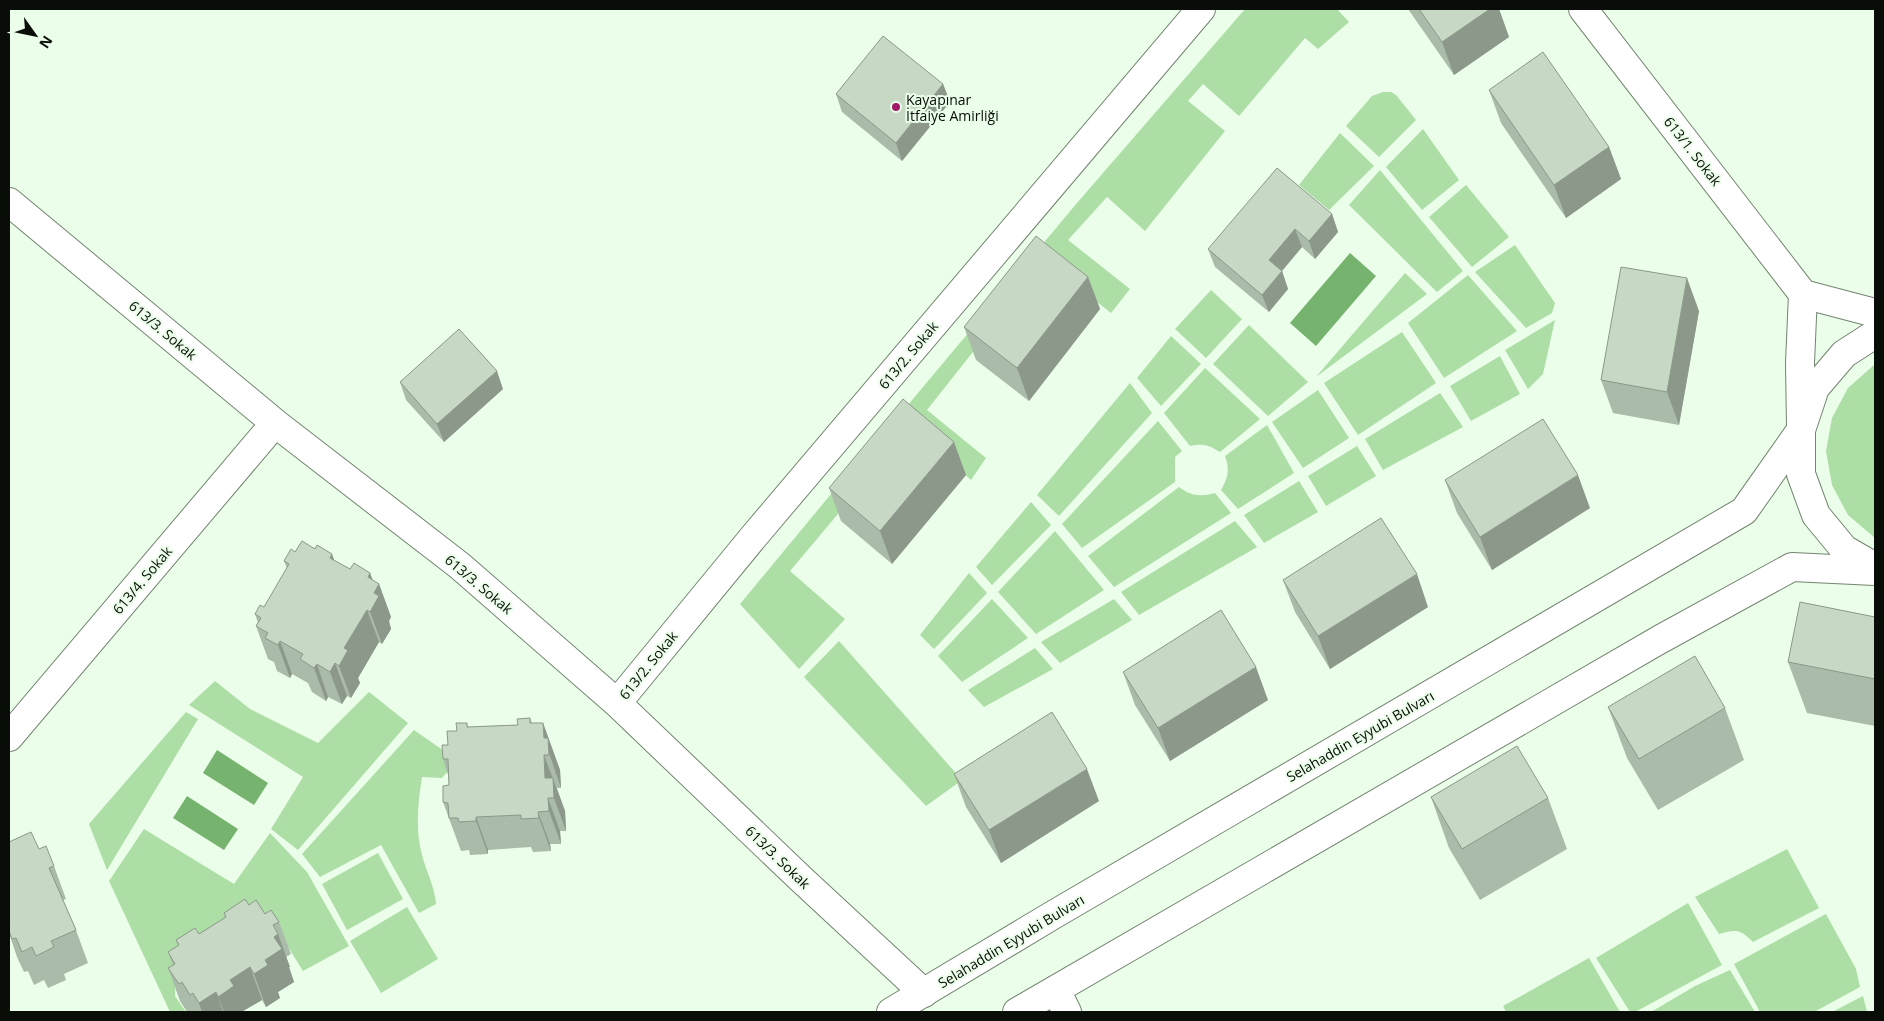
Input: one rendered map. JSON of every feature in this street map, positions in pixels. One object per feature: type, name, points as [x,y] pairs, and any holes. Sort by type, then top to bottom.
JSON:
[{"type":"street","name":"613/2. Sokak","points":[[617,703],[755,535],[1202,9]]},
{"type":"street","name":"613/1. Sokak","points":[[1583,9],[1804,294]]},
{"type":"street","name":"613/3. Sokak","points":[[9,202],[275,423],[460,566],[617,703],[800,878],[924,993]]},
{"type":"street","points":[[1875,313],[1804,294],[1800,363],[1800,474],[1816,515],[1844,549],[1875,569]]},
{"type":"street","points":[[1801,430],[1815,388],[1844,354],[1875,334]]},
{"type":"street","name":"613/4. Sokak","points":[[9,737],[275,423]]},
{"type":"street","name":"Selahaddin Eyyubi Bulvarı","points":[[891,1012],[1053,915],[1744,511],[1801,430]]},
{"type":"street","points":[[1016,1012],[1061,1001],[1658,640],[1792,567],[1875,569]]},
{"type":"shaded area","points":[[1245,9],[1337,9],[1349,22],[1318,49],[1305,38],[1239,116],[1203,84],[1188,101],[1225,131],[1145,231],[1107,197],[1068,240],[1130,289],[1111,313],[1045,261],[927,410],[986,458],[971,480],[911,427],[790,571],[845,619],[799,669],[740,604],[874,442],[887,430],[1077,203]]},
{"type":"shaded area","points":[[1383,92],[1391,92],[1396,95],[1416,120],[1379,157],[1346,126],[1372,96]]},
{"type":"shaded area","points":[[1423,129],[1459,180],[1422,210],[1386,167]]},
{"type":"shaded area","points":[[1340,133],[1374,166],[1329,210],[1299,185]]},
{"type":"shaded area","points":[[1380,170],[1463,271],[1437,292],[1349,205]]},
{"type":"shaded area","points":[[1466,185],[1509,237],[1472,267],[1429,217]]},
{"type":"shaded area","points":[[1515,245],[1555,303],[1552,313],[1526,328],[1475,272]]},
{"type":"shaded area","points":[[1350,253],[1376,276],[1316,346],[1290,323]]},
{"type":"shaded area","points":[[1405,273],[1427,294],[1316,377]]},
{"type":"shaded area","points":[[1468,275],[1517,331],[1444,378],[1408,323]]},
{"type":"shaded area","points":[[1211,290],[1242,319],[1206,358],[1175,329]]},
{"type":"shaded area","points":[[1555,320],[1543,374],[1528,389],[1505,350]]},
{"type":"shaded area","points":[[1249,325],[1308,382],[1268,416],[1213,364]]},
{"type":"shaded area","points":[[1402,332],[1436,383],[1358,435],[1324,383]]},
{"type":"shaded area","points":[[1171,336],[1201,364],[1161,406],[1137,378]]},
{"type":"shaded area","points":[[1500,356],[1520,394],[1471,421],[1450,386]]},
{"type":"shaded area","points":[[1875,364],[1875,538],[1848,515],[1832,485],[1826,451],[1832,418],[1848,388]]},
{"type":"shaded area","points":[[1205,368],[1260,419],[1220,452],[1206,445],[1190,446],[1164,413]]},
{"type":"shaded area","points":[[1130,383],[1152,413],[1059,516],[1037,495]]},
{"type":"shaded area","points":[[1318,390],[1349,438],[1303,468],[1272,422]]},
{"type":"shaded area","points":[[1440,393],[1463,427],[1383,470],[1365,439]]},
{"type":"shaded area","points":[[1158,421],[1182,451],[1175,457],[1175,482],[1082,548],[1062,524]]},
{"type":"shaded area","points":[[1267,425],[1294,473],[1238,509],[1221,490],[1228,474],[1225,456]]},
{"type":"shaded area","points":[[1357,446],[1376,476],[1326,506],[1308,476]]},
{"type":"shaded area","points":[[1299,481],[1318,512],[1264,543],[1244,515]]},
{"type":"shaded area","points":[[1179,487],[1196,495],[1215,493],[1231,513],[1114,587],[1088,556]]},
{"type":"shaded area","points":[[1031,502],[1051,525],[992,585],[976,567]]},
{"type":"shaded area","points":[[1235,521],[1257,547],[1139,615],[1121,592]]},
{"type":"shaded area","points":[[1055,531],[1104,590],[1036,634],[998,592]]},
{"type":"shaded area","points":[[969,573],[987,593],[934,649],[920,635]]},
{"type":"shaded area","points":[[992,599],[1028,638],[962,682],[938,656]]},
{"type":"shaded area","points":[[1114,599],[1132,620],[1060,663],[1041,642]]},
{"type":"shaded area","points":[[839,641],[962,780],[926,806],[804,677]]},
{"type":"shaded area","points":[[1035,648],[1053,669],[984,707],[968,690]]},
{"type":"shaded area","points":[[215,681],[250,709],[318,743],[369,692],[408,723],[298,850],[271,829],[303,777],[189,705]]},
{"type":"shaded area","points":[[186,712],[198,719],[107,870],[89,824]]},
{"type":"shaded area","points":[[414,730],[457,760],[442,778],[422,777],[418,806],[418,836],[436,904],[419,913],[381,845],[320,877],[302,854]]},
{"type":"shaded area","points":[[217,750],[268,783],[254,805],[203,773]]},
{"type":"shaded area","points":[[187,796],[238,829],[224,850],[173,818]]},
{"type":"shaded area","points":[[144,829],[234,884],[270,833],[307,872],[349,946],[303,971],[277,929],[175,975],[175,996],[186,1012],[170,1012],[109,881]]},
{"type":"shaded area","points":[[1787,849],[1819,908],[1753,942],[1738,931],[1719,934],[1695,897]]},
{"type":"shaded area","points":[[378,853],[403,899],[347,930],[322,884]]},
{"type":"shaded area","points":[[1688,903],[1722,965],[1635,1012],[1630,1012],[1596,958]]},
{"type":"shaded area","points":[[407,907],[438,959],[381,993],[350,941]]},
{"type":"shaded area","points":[[1826,914],[1856,969],[1860,987],[1814,1012],[1760,1012],[1734,964]]},
{"type":"shaded area","points":[[1589,958],[1620,1012],[1506,1012],[1503,1006]]},
{"type":"shaded area","points":[[1730,970],[1755,1012],[1651,1012],[1695,986]]},
{"type":"shaded area","points":[[1863,996],[1867,1012],[1832,1012]]},
{"type":"building","points":[[1419,9],[1490,9],[1442,42]]},
{"type":"building","name":"Kayapınar İtfaiye Amirliği","points":[[883,36],[943,84],[896,143],[836,94]]},
{"type":"building","points":[[1543,52],[1609,147],[1554,185],[1489,90]]},
{"type":"building","points":[[1277,168],[1332,214],[1309,241],[1295,229],[1269,260],[1282,271],[1262,295],[1208,249]]},
{"type":"building","points":[[1036,236],[1088,277],[1017,368],[964,327]]},
{"type":"building","points":[[1621,267],[1687,278],[1667,392],[1601,380]]},
{"type":"building","points":[[459,329],[497,371],[437,424],[400,382]]},
{"type":"building","points":[[903,399],[954,442],[880,531],[829,488]]},
{"type":"building","points":[[1543,419],[1578,475],[1480,537],[1445,480]]},
{"type":"building","points":[[1381,518],[1417,574],[1318,636],[1283,580]]},
{"type":"building","points":[[302,541],[315,549],[317,545],[332,554],[330,558],[350,569],[354,563],[370,573],[368,577],[379,584],[374,593],[379,596],[370,612],[367,610],[344,648],[348,650],[339,666],[335,663],[330,672],[317,664],[314,668],[300,659],[303,654],[280,641],[278,645],[265,638],[268,633],[256,626],[261,618],[255,614],[260,605],[264,607],[289,564],[284,561],[291,549],[295,552]]},
{"type":"building","points":[[1800,602],[1875,617],[1875,679],[1788,662]]},
{"type":"building","points":[[1221,610],[1256,667],[1158,728],[1123,672]]},
{"type":"building","points":[[1695,656],[1725,708],[1639,759],[1608,707]]},
{"type":"building","points":[[1052,712],[1087,769],[989,830],[954,774]]},
{"type":"building","points":[[530,718],[530,723],[543,723],[544,738],[548,738],[549,755],[544,755],[545,778],[553,778],[554,798],[548,798],[549,811],[538,812],[539,818],[521,819],[521,815],[476,817],[476,821],[459,822],[458,818],[449,818],[448,803],[443,802],[443,786],[449,785],[448,759],[443,759],[442,745],[448,745],[447,731],[457,731],[456,723],[467,723],[467,727],[518,725],[517,719]]},
{"type":"building","points":[[1517,746],[1548,798],[1462,849],[1431,797]]},
{"type":"building","points":[[31,832],[39,849],[46,846],[54,866],[49,868],[76,930],[51,941],[54,947],[36,956],[32,947],[22,952],[16,938],[12,939],[9,931],[9,842]]},
{"type":"building","points":[[245,899],[249,905],[256,900],[265,914],[271,910],[279,922],[273,925],[278,934],[274,937],[282,949],[265,960],[268,965],[254,974],[250,967],[230,980],[234,986],[218,997],[216,992],[199,1003],[193,993],[190,995],[182,982],[179,984],[168,968],[175,964],[168,952],[179,945],[176,940],[195,928],[199,934],[226,917],[224,913]]},
{"type":"place","name":"Kayapınar İtfaiye Amirliği","points":[[896,107]]}]
